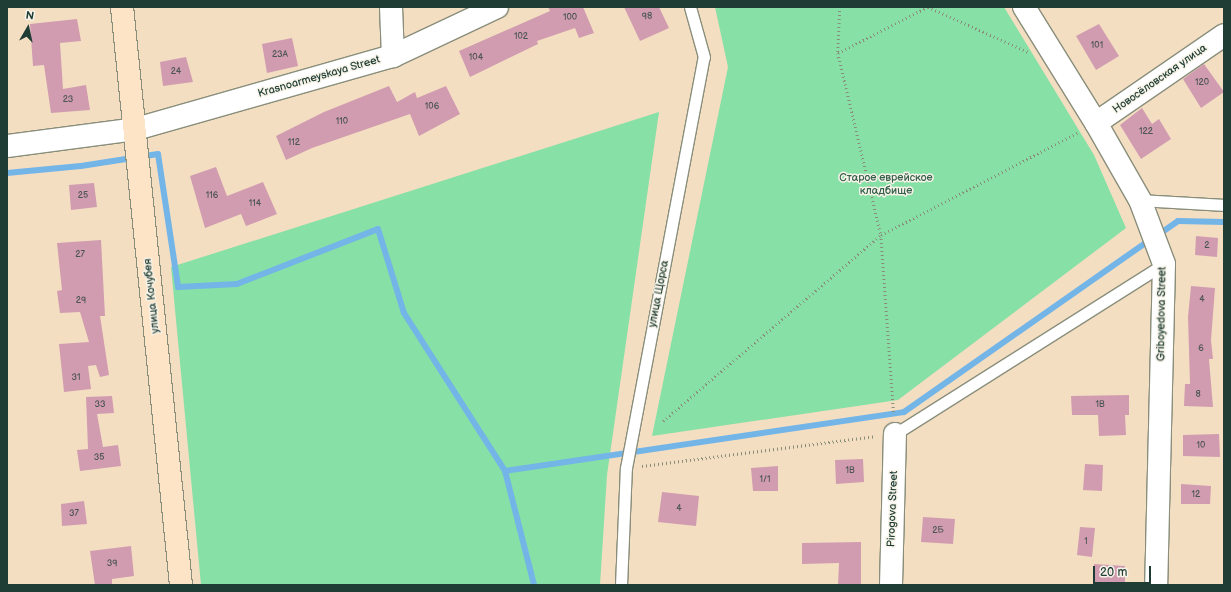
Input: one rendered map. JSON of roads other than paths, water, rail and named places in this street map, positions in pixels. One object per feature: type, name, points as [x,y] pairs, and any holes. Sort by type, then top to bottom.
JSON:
[{"type":"main road","name":"улица Кочубея","points":[[122,7],[136,129],[181,585]]},
{"type":"street","points":[[390,7],[393,56]]},
{"type":"street","name":"Krasnoarmeyskaya Street","points":[[7,146],[136,129],[393,56],[497,7]]},
{"type":"street","name":"Griboyedova Street","points":[[1024,7],[1096,123],[1140,200],[1164,264],[1156,585]]},
{"type":"street","name":"Новосёловская улица","points":[[1096,123],[1224,35]]},
{"type":"street","name":"Pirogova Street","points":[[891,585],[895,434]]},
{"type":"lane","name":"улица Щорса","points":[[621,585],[626,468],[704,57],[690,7]]},
{"type":"lane","points":[[1140,200],[1224,205]]},
{"type":"lane","points":[[895,434],[1164,264]]},
{"type":"waterway","points":[[7,173],[81,166],[158,154],[178,287],[237,284],[378,229],[404,313],[505,471],[904,412],[1150,240]]},
{"type":"waterway","points":[[1158,235],[1178,221],[1224,222]]},
{"type":"waterway","points":[[505,471],[534,585]]},
{"type":"park label","name":"Старое еврейское кладбище","points":[[886,185]]}]
